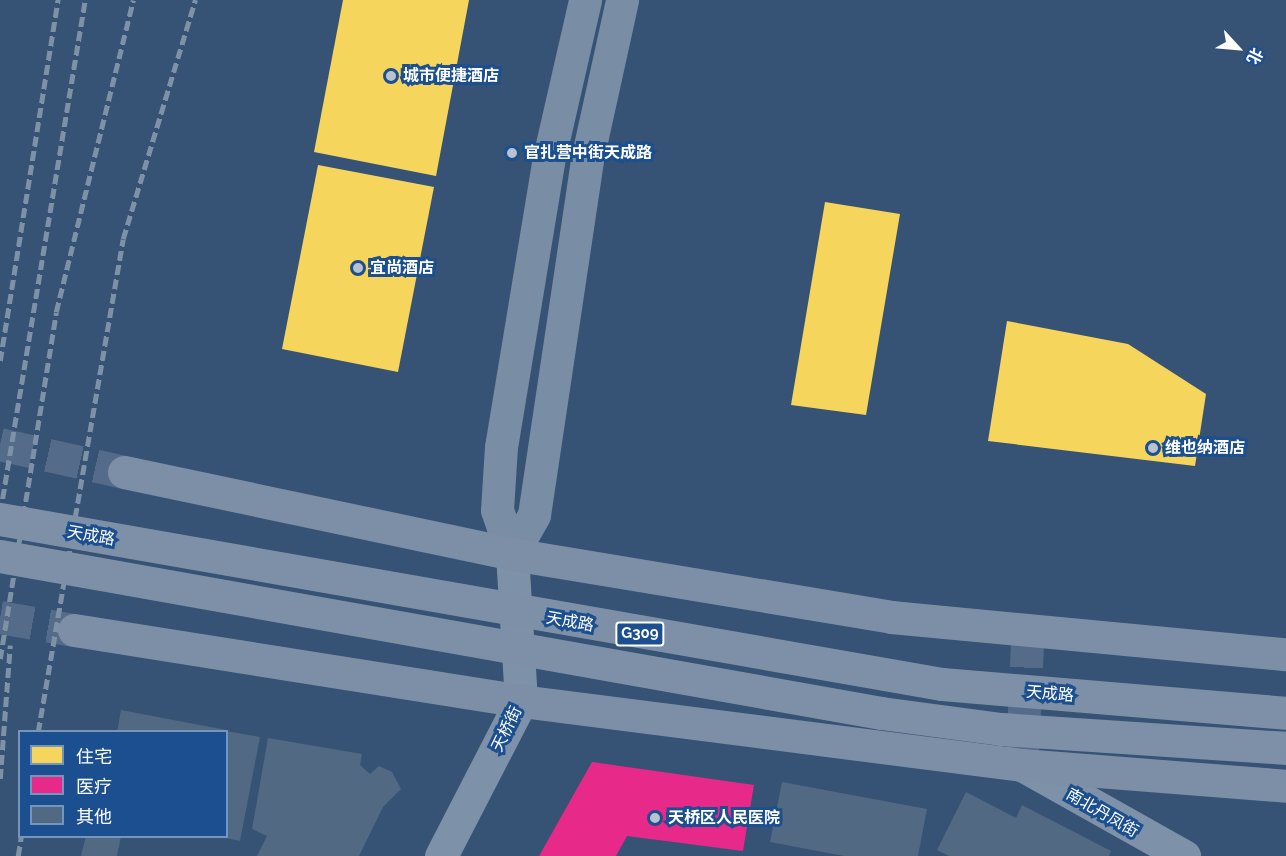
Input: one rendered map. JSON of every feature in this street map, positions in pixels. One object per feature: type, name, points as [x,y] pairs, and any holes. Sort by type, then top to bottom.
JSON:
[{"type":"highway","name":"天成路","points":[[0,519],[942,684],[1286,713]]},
{"type":"highway","name":"G309","points":[[0,556],[881,713],[1001,729],[1286,748]]},
{"type":"main road","points":[[512,554],[497,510],[501,447],[548,162],[585,0]]},
{"type":"main road","points":[[512,554],[534,515],[588,155],[622,0]]},
{"type":"main road","points":[[124,472],[512,554],[945,625],[1286,654]]},
{"type":"main road","points":[[74,630],[521,700],[1022,765],[1286,786]]},
{"type":"street","name":"天桥街","points":[[441,856],[521,700],[512,554]]},
{"type":"street","name":"南北丹凤街","points":[[1022,765],[1184,856]]},
{"type":"building: 住宅","name":"城市便捷酒店","points":[[343,0],[469,0],[436,176],[314,152]]},
{"type":"building: 住宅","name":"宜尚酒店","points":[[318,165],[434,187],[398,372],[282,349]]},
{"type":"building: 住宅","points":[[825,202],[900,214],[866,415],[791,405]]},
{"type":"building: 住宅","points":[[1007,321],[1128,344],[1206,394],[1195,466],[988,441]]},
{"type":"building: 医疗","name":"天桥区人民医院","points":[[592,762],[754,785],[743,851],[627,836],[616,856],[539,856]]},
{"type":"building: 其他","points":[[121,710],[226,730],[117,730]]},
{"type":"building: 其他","points":[[228,731],[260,737],[240,841],[226,838],[228,838]]},
{"type":"building: 其他","points":[[268,738],[362,754],[360,765],[370,774],[379,766],[392,772],[401,789],[383,807],[359,856],[257,856],[267,836],[252,829]]},
{"type":"building: 其他","points":[[782,782],[927,809],[918,856],[844,856],[770,842]]},
{"type":"building: 其他","points":[[966,792],[1016,818],[1022,805],[1111,851],[1109,856],[949,856],[937,850]]},
{"type":"building: 其他","points":[[86,838],[121,838],[117,856],[81,856]]},
{"type":"tunnel","points":[[0,444],[124,472]]},
{"type":"tunnel","points":[[0,617],[74,630]]},
{"type":"tunnel","points":[[1022,765],[1028,633]]},
{"type":"railway","points":[[0,361],[58,0]]},
{"type":"railway","points":[[0,513],[85,0]]},
{"type":"railway","points":[[0,659],[56,312],[133,0]]},
{"type":"railway","points":[[38,730],[123,239],[195,0]]},
{"type":"railway","points":[[0,779],[10,645]]},
{"type":"railway","points":[[18,856],[21,838]]},
{"type":"place","name":"城市便捷酒店","points":[[391,76]]},
{"type":"place","name":"官扎营中街天成路","points":[[512,153]]},
{"type":"place","name":"宜尚酒店","points":[[358,268]]},
{"type":"place","name":"维也纳酒店","points":[[1153,448]]},
{"type":"place","name":"天桥区人民医院","points":[[655,818]]}]
